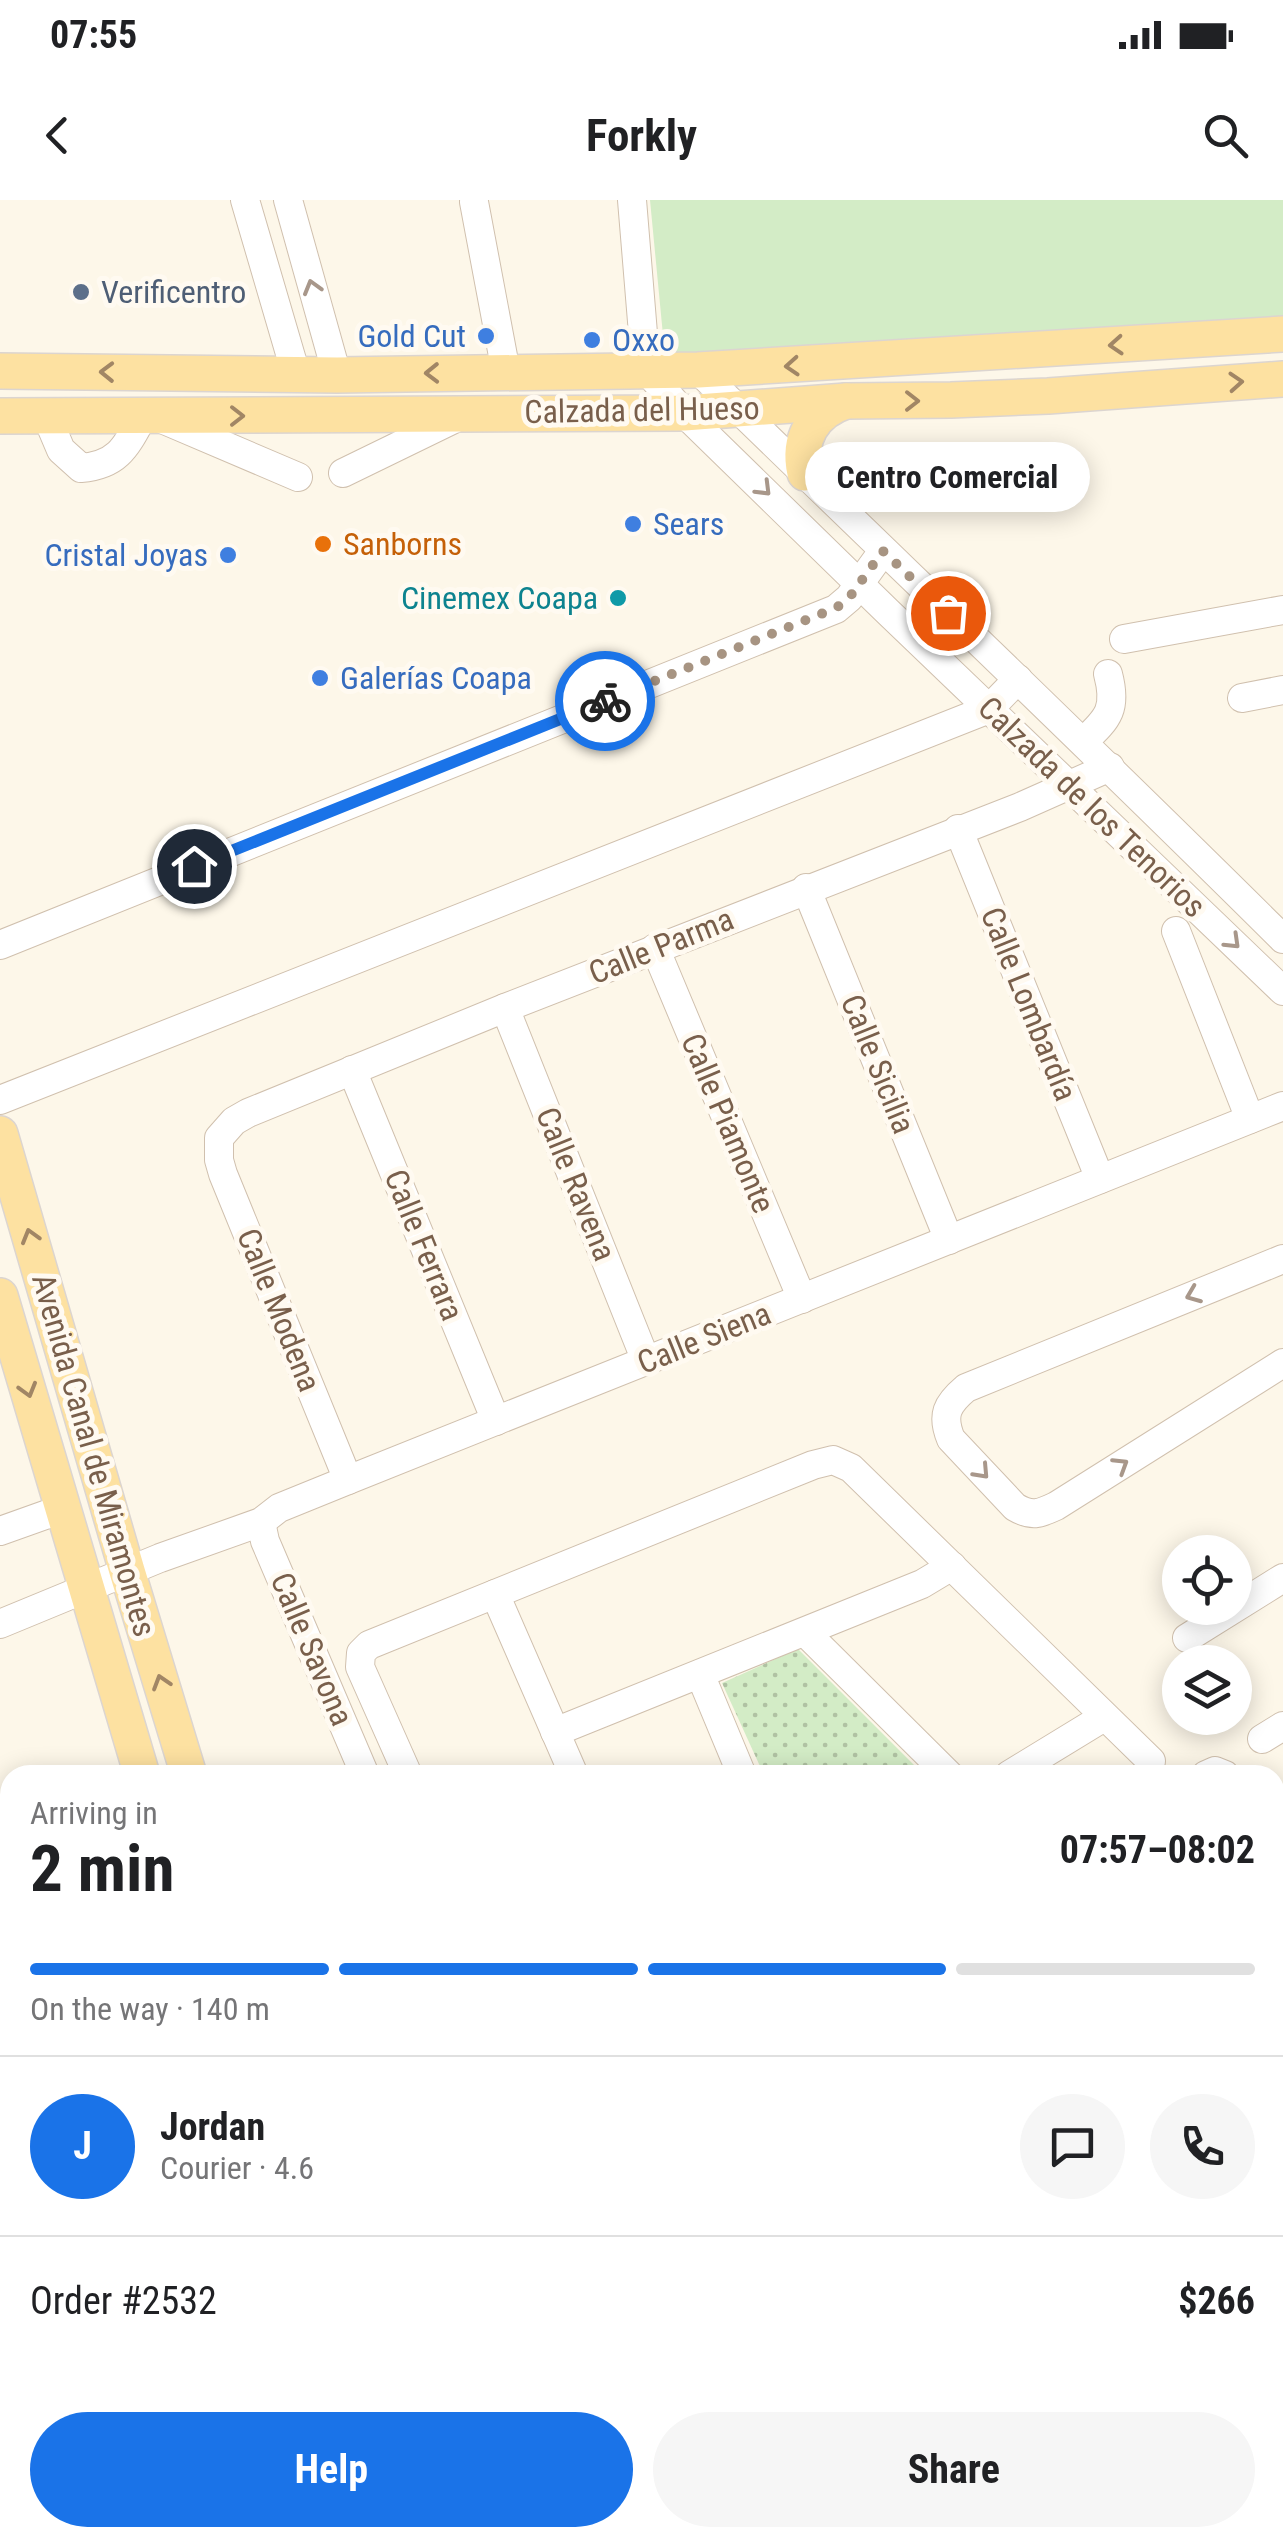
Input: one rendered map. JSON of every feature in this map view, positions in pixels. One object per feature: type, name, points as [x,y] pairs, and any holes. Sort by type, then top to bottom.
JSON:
[{"type":"main road","name":"Calzada del Hueso","points":[[0,371],[337,375],[698,370],[1283,334]]},
{"type":"main road","name":"Calzada del Hueso","points":[[0,416],[684,412],[846,401],[1048,396],[1283,379]]},
{"type":"main road","points":[[805,473],[802,449],[810,427],[826,410],[846,401]]},
{"type":"main road","name":"Avenida Canal de Miramontes","points":[[0,1134],[187,1765]]},
{"type":"main road","name":"Avenida Canal de Miramontes","points":[[0,1296],[139,1765]]},
{"type":"street","points":[[245,200],[296,374]]},
{"type":"street","points":[[288,200],[337,375]]},
{"type":"street","points":[[632,200],[646,370]]},
{"type":"street","points":[[474,202],[506,372]]},
{"type":"street","name":"Calzada de los Tenorios","points":[[646,370],[860,584],[1283,991]]},
{"type":"street","name":"Calzada de los Tenorios","points":[[698,370],[1283,938]]},
{"type":"street","points":[[343,474],[462,414]]},
{"type":"street","points":[[47,417],[61,450],[81,468],[102,466],[124,450],[149,416],[298,477]]},
{"type":"street","points":[[0,945],[836,608],[849,598],[883,551]]},
{"type":"street","points":[[1124,639],[1283,610]]},
{"type":"street","points":[[1084,741],[1110,714],[1114,693],[1108,674]]},
{"type":"street","points":[[0,1100],[990,709],[1018,680]]},
{"type":"street","points":[[1242,698],[1283,690]]},
{"type":"street","name":"Calle Parma","points":[[219,1138],[234,1121],[248,1113],[1110,767]]},
{"type":"street","points":[[1126,840],[1153,808]]},
{"type":"street","name":"Calle Lombardía","points":[[958,829],[1100,1179]]},
{"type":"street","name":"Calle Sicilia","points":[[806,888],[949,1240]]},
{"type":"street","points":[[1176,931],[1250,1119]]},
{"type":"street","name":"Calle Piamonte","points":[[655,948],[802,1299]]},
{"type":"street","name":"Calle Ravena","points":[[505,1008],[646,1361]]},
{"type":"street","name":"Calle Ferrara","points":[[352,1070],[496,1421]]},
{"type":"street","name":"Calle Siena","points":[[0,1624],[127,1571],[261,1522],[278,1508],[1283,1106]]},
{"type":"street","name":"Calle Modena","points":[[219,1138],[223,1174],[348,1480]]},
{"type":"street","points":[[1283,1258],[966,1388],[953,1399],[946,1414],[946,1426],[952,1439],[1015,1507],[1037,1515],[1283,1363]]},
{"type":"street","points":[[404,1765],[360,1667],[361,1653],[369,1645],[833,1460],[851,1468],[1152,1761]]},
{"type":"street","points":[[0,1530],[62,1509]]},
{"type":"street","name":"Calle Savona","points":[[261,1522],[361,1765]]},
{"type":"street","points":[[1252,1575],[1283,1556]]},
{"type":"street","points":[[555,1732],[922,1584],[952,1566]]},
{"type":"street","points":[[1252,1594],[1283,1578]]},
{"type":"street","points":[[494,1594],[570,1765]]},
{"type":"street","points":[[805,1632],[938,1765]]},
{"type":"street","points":[[700,1674],[738,1765]]},
{"type":"street","points":[[1025,1765],[1104,1717]]},
{"type":"green space","points":[[650,200],[1283,200],[1283,316],[665,356]]},
{"type":"green space","points":[[798,1649],[914,1765],[759,1765],[722,1683]]},
{"type":"way so far","points":[[605,701],[836,608],[849,598],[883,551],[948,613]]},
{"type":"place","name":"Verificentro","points":[[81,292]]},
{"type":"place","name":"Gold Cut","points":[[486,336]]},
{"type":"place","name":"Oxxo","points":[[592,340]]},
{"type":"place","name":"Sears","points":[[633,524]]},
{"type":"place","name":"Sanborns","points":[[323,544]]},
{"type":"place","name":"Cristal Joyas","points":[[228,555]]},
{"type":"place","name":"Cinemex Coapa","points":[[618,598]]},
{"type":"place","name":"Centro Comercial","points":[[948,613]]},
{"type":"place","name":"Galerías Coapa","points":[[320,678]]},
{"type":"route","points":[[194,866],[605,701]]}]
